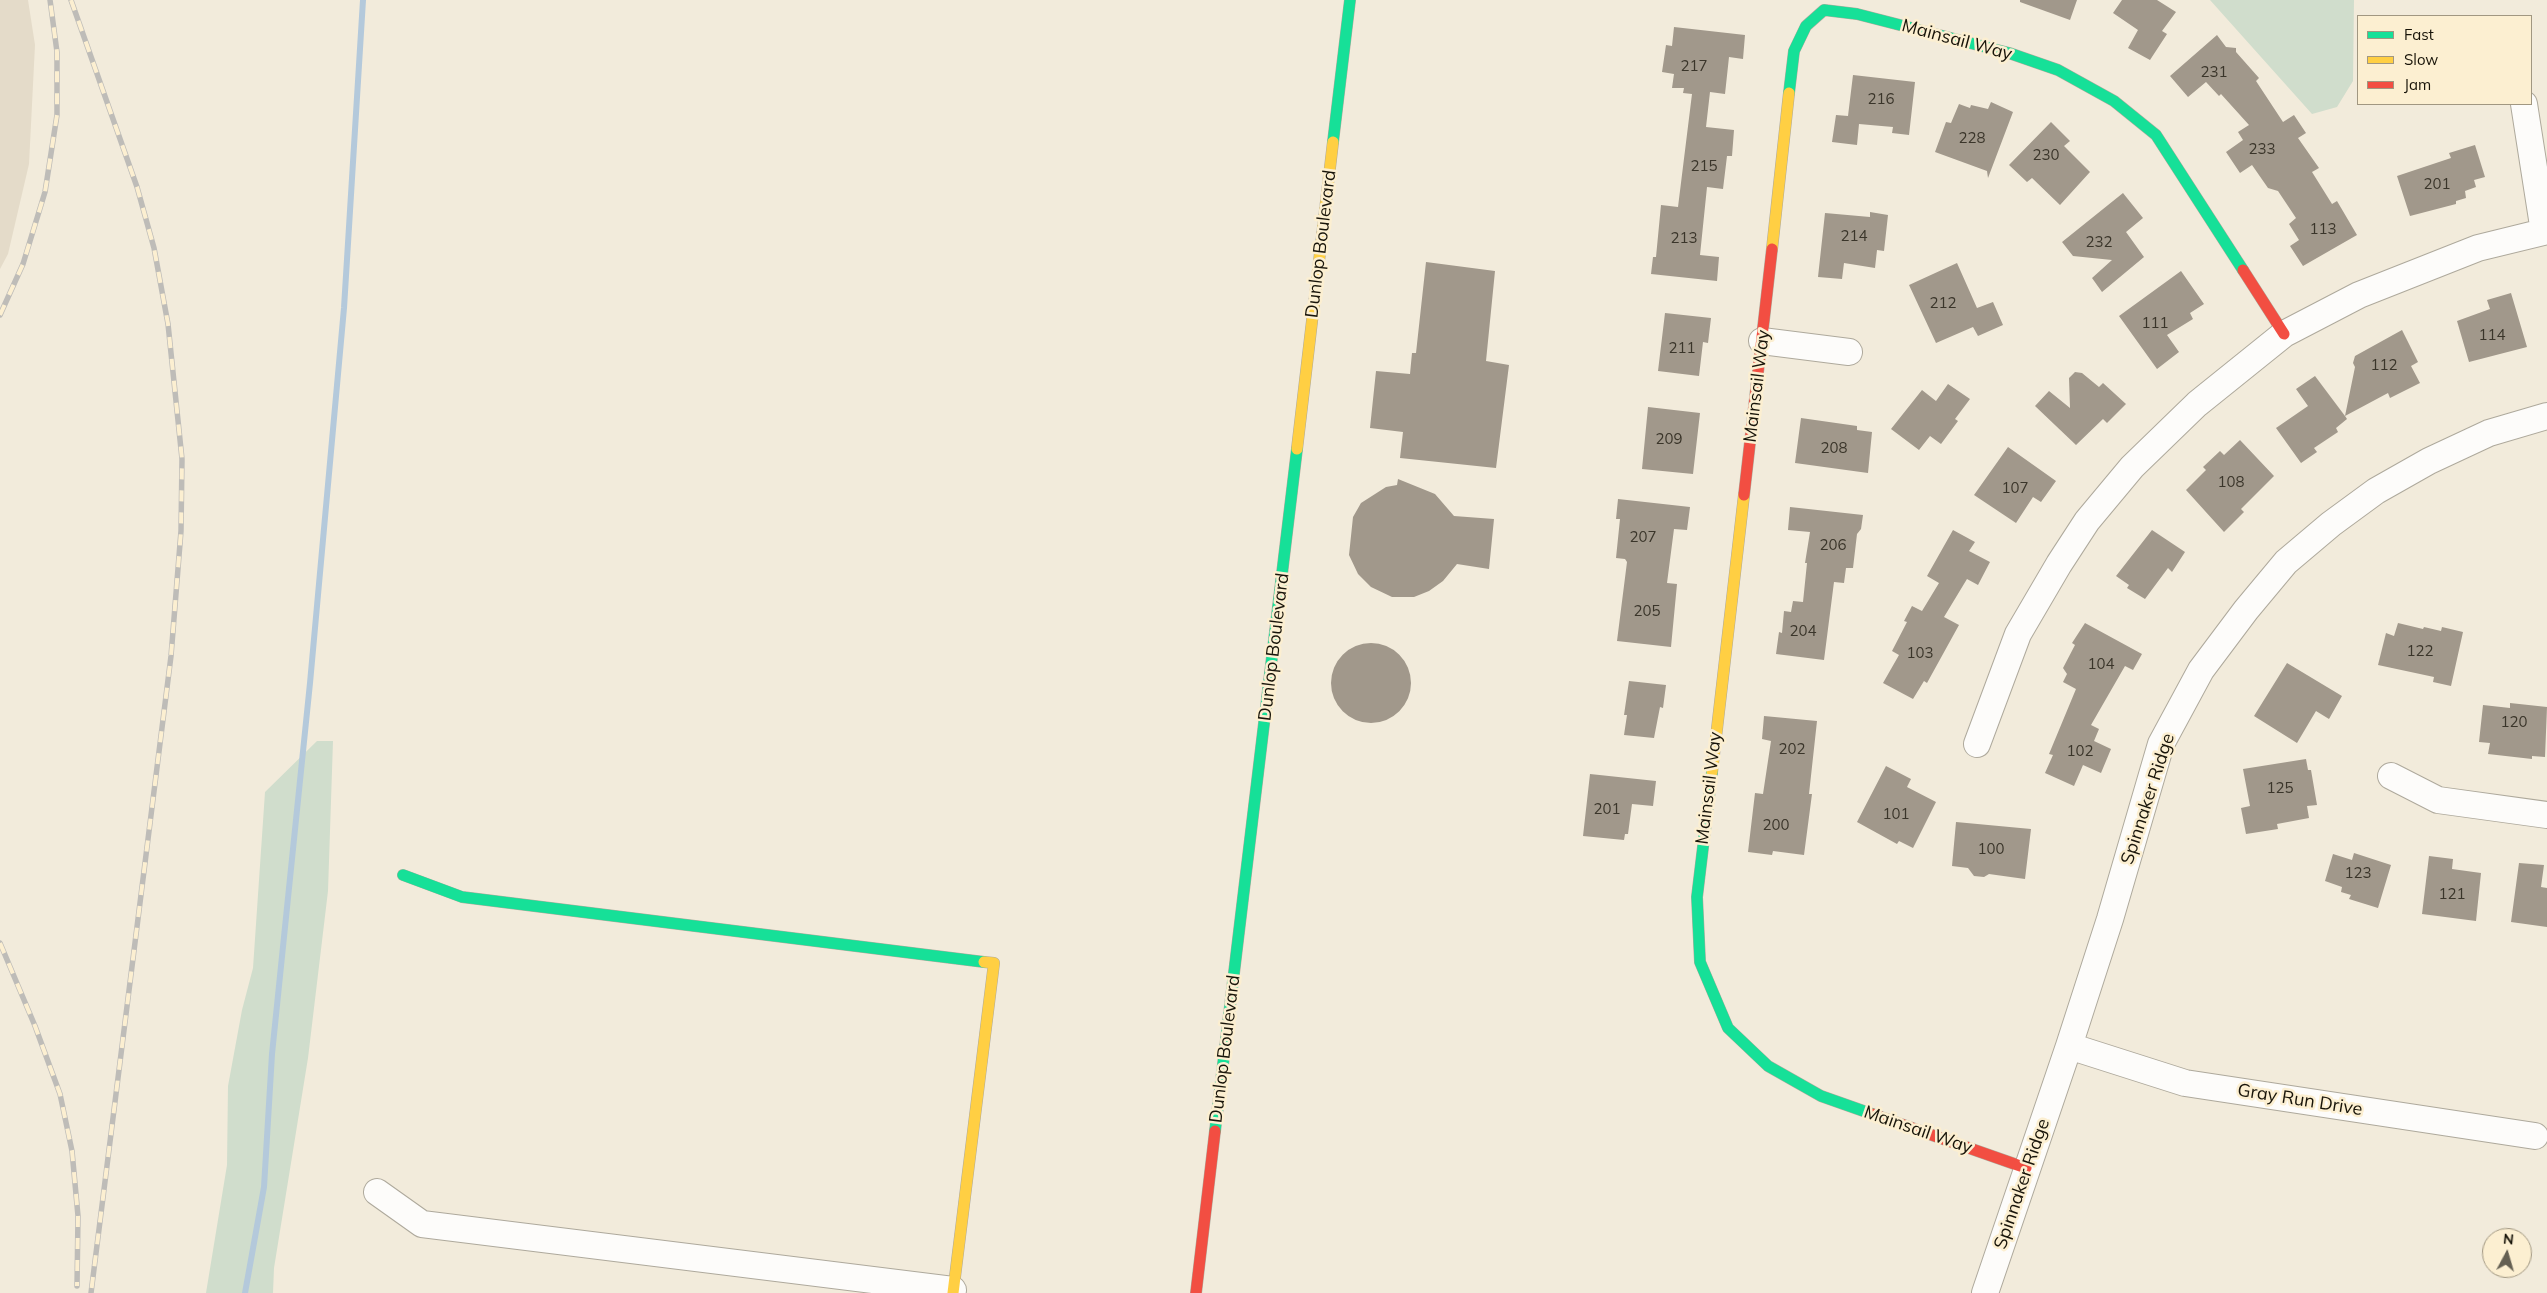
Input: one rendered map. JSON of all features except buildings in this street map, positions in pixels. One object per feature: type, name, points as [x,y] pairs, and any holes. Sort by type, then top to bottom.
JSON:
[{"type":"street","name":"Dunlop Boulevard","points":[[1196,1293],[1350,0]]},
{"type":"street","name":"Mainsail Way","points":[[2026,1168],[1821,1096],[1768,1066],[1728,1028],[1700,962],[1697,897],[1794,51],[1806,26],[1824,10],[1857,14],[2009,53],[2058,70],[2114,101],[2156,135],[2284,334]]},
{"type":"street","points":[[1977,744],[2018,634],[2088,521],[2155,442],[2197,404],[2284,334],[2359,295],[2418,270],[2478,248],[2546,232],[2524,105]]},
{"type":"street","points":[[1762,341],[1849,352]]},
{"type":"street","name":"Spinnaker Ridge","points":[[1984,1293],[2110,920],[2162,744],[2201,670],[2246,610],[2286,562],[2331,524],[2376,491],[2430,461],[2489,433],[2547,416]]},
{"type":"street","points":[[2391,776],[2438,800],[2547,815]]},
{"type":"street","points":[[377,1192],[422,1224],[953,1291],[994,963],[462,897],[403,875]]},
{"type":"street","name":"Gray Run Drive","points":[[2069,1046],[2185,1083],[2535,1136]]},
{"type":"shaded area","points":[[0,0],[28,0],[35,45],[29,164],[8,254],[0,269]]},
{"type":"green space","points":[[2210,0],[2354,0],[2353,81],[2337,107],[2312,114]]},
{"type":"green space","points":[[317,741],[333,741],[328,891],[308,1058],[274,1268],[273,1293],[206,1293],[227,1165],[228,1086],[242,1010],[253,968],[265,792]]},
{"type":"waterway","points":[[245,1293],[264,1187],[272,1054],[310,683],[344,308],[363,0]]},
{"type":"railway","points":[[0,315],[23,264],[45,192],[57,115],[57,52],[50,0]]},
{"type":"railway","points":[[71,0],[137,187],[154,248],[168,324],[182,459],[181,531],[171,656],[91,1293]]},
{"type":"railway","points":[[0,943],[35,1026],[60,1094],[72,1151],[78,1216],[77,1286]]},
{"type":"traffic: fast","points":[[1333,142],[1350,0]]},
{"type":"traffic: fast","points":[[1789,93],[1794,51],[1806,26],[1824,10],[1857,14],[2009,53],[2058,70],[2114,101],[2156,135],[2243,270]]},
{"type":"traffic: fast","points":[[1215,1131],[1297,449]]},
{"type":"traffic: fast","points":[[1712,772],[1697,897],[1700,962],[1728,1028],[1768,1066],[1821,1096],[1872,1114]]},
{"type":"traffic: fast","points":[[403,875],[462,897],[984,962]]},
{"type":"traffic: slow","points":[[1772,249],[1789,93]]},
{"type":"traffic: slow","points":[[1297,449],[1333,142]]},
{"type":"traffic: slow","points":[[1712,772],[1744,495]]},
{"type":"traffic: slow","points":[[953,1293],[994,963],[984,962]]},
{"type":"traffic: jam","points":[[1744,495],[1772,249]]},
{"type":"traffic: jam","points":[[2243,270],[2284,334]]},
{"type":"traffic: jam","points":[[1872,1114],[2026,1168]]},
{"type":"traffic: jam","points":[[1196,1293],[1215,1131]]}]
